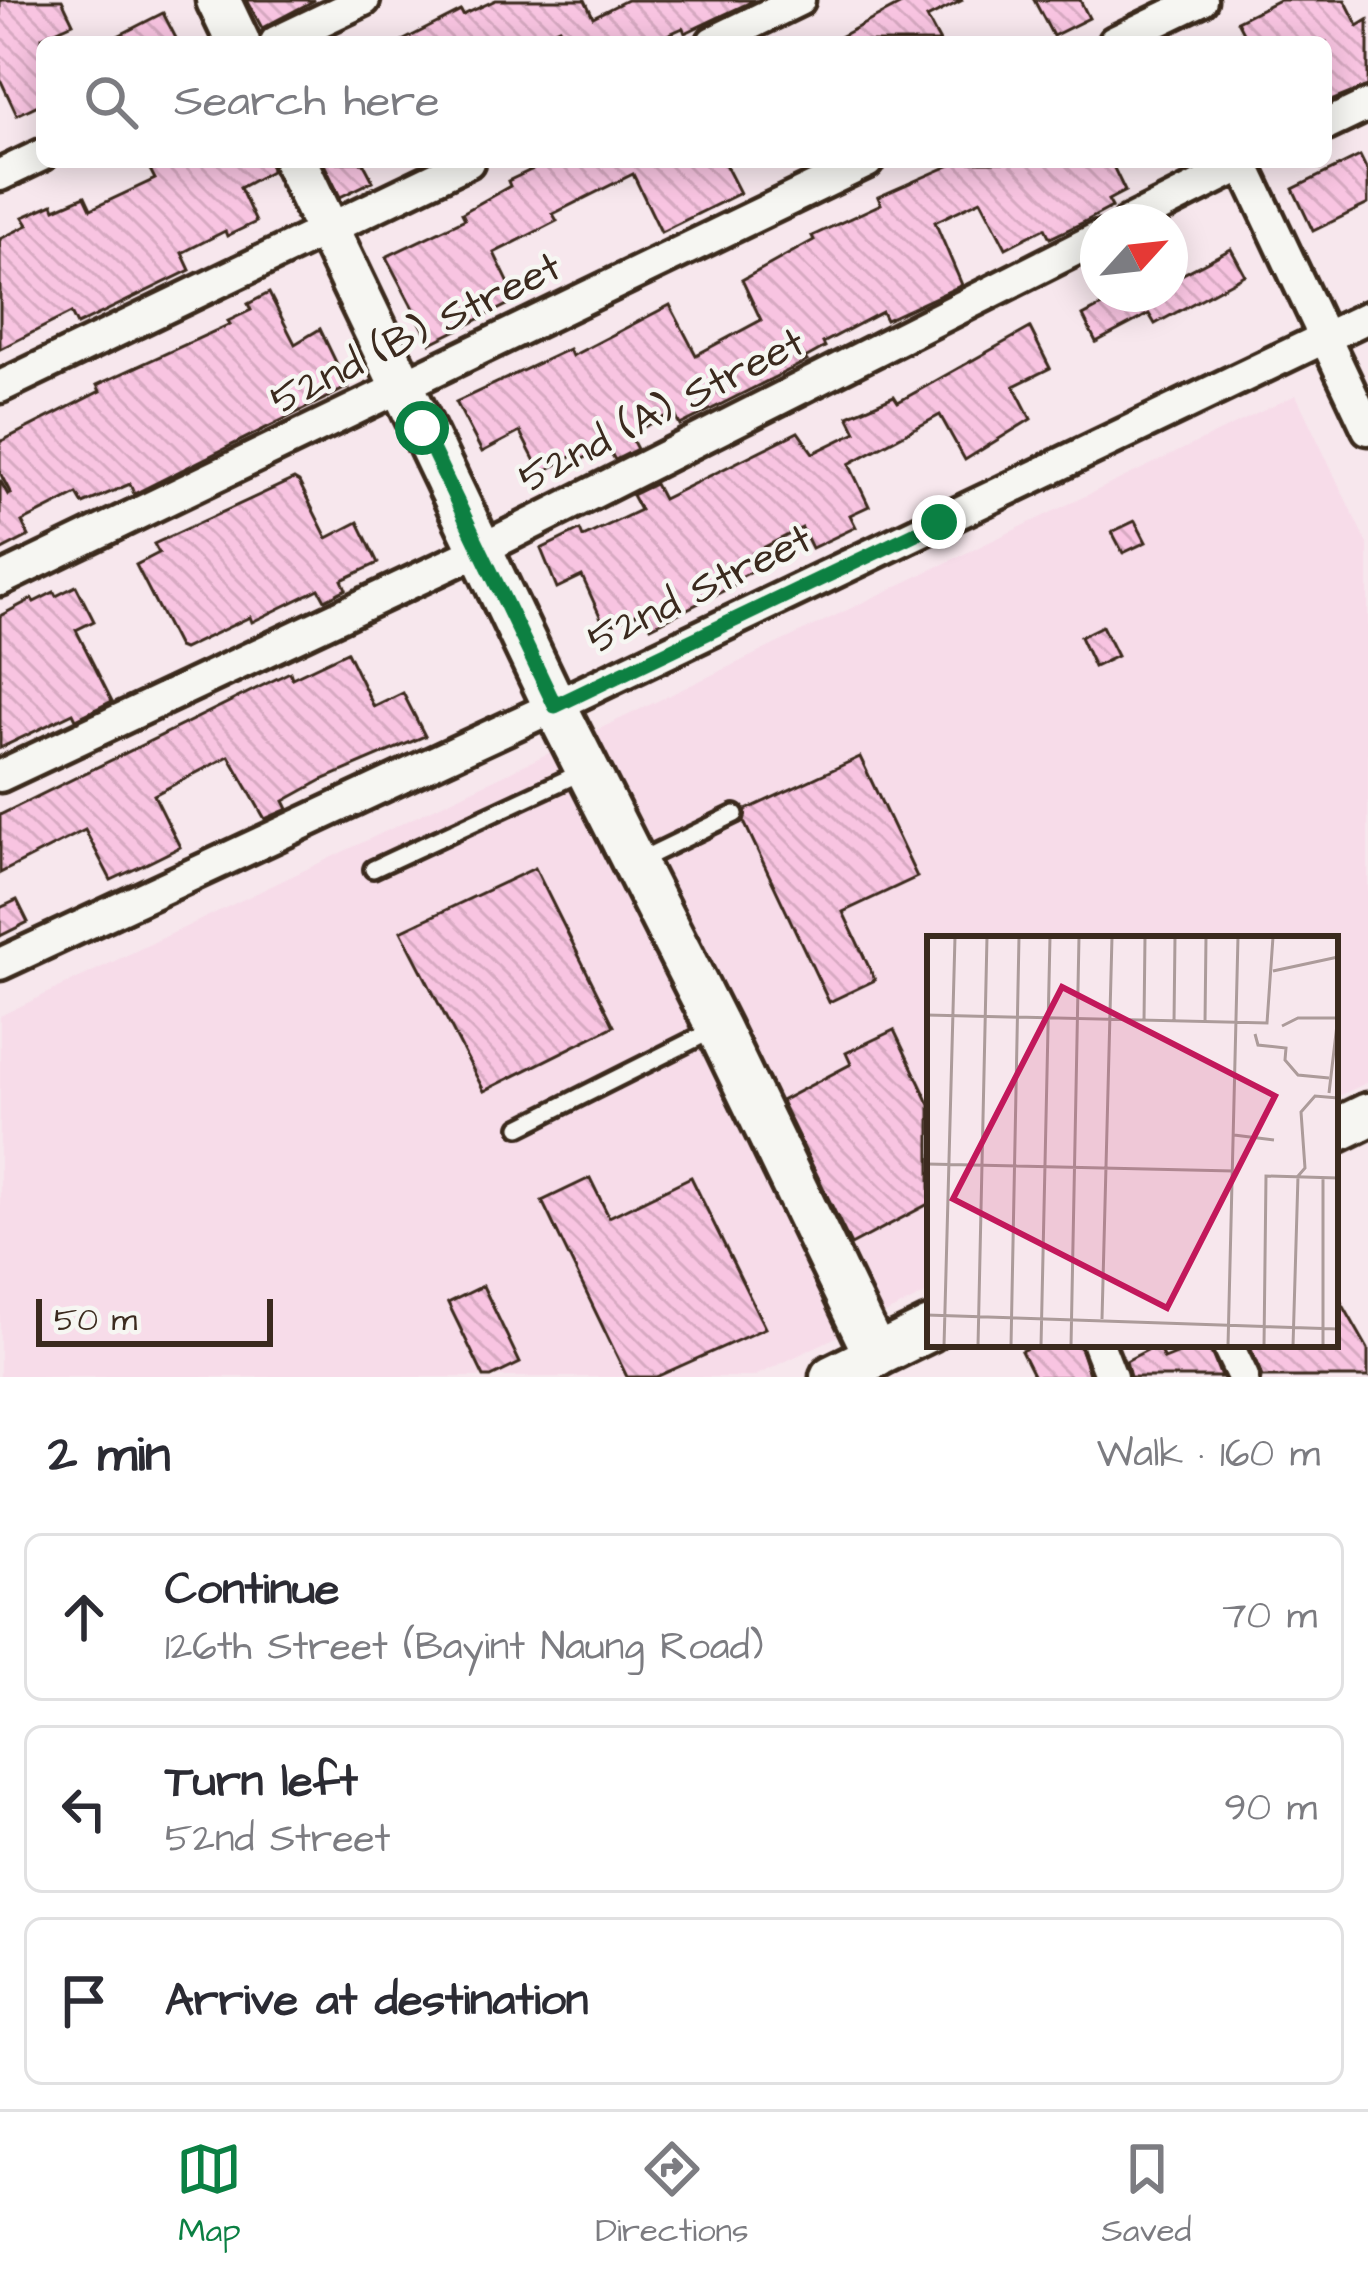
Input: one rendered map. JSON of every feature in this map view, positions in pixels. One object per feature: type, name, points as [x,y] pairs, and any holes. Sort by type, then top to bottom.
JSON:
[{"type":"street","points":[[218,0],[235,36]]},
{"type":"street","points":[[289,36],[364,0]]},
{"type":"street","points":[[725,36],[800,0]]},
{"type":"street","points":[[1130,36],[1174,19],[1201,0]]},
{"type":"street","points":[[1332,122],[1368,105]]},
{"type":"street","points":[[0,176],[36,158]]},
{"type":"street","points":[[298,168],[555,706],[718,1028],[854,1369],[927,1332]]},
{"type":"street","points":[[0,387],[456,168]]},
{"type":"street","name":"52nd (B) Street","points":[[0,580],[856,168]]},
{"type":"street","points":[[1164,204],[1234,168]]},
{"type":"street","points":[[1246,168],[1368,429]]},
{"type":"street","name":"52nd (A) Street","points":[[0,776],[480,550],[1080,247]]},
{"type":"street","name":"52nd Street","points":[[0,964],[555,706],[1368,317]]},
{"type":"street","points":[[1338,1130],[1368,1115]]},
{"type":"street","points":[[1099,1347],[1111,1377]]},
{"type":"street","points":[[1228,1347],[1243,1377]]},
{"type":"lane","points":[[373,869],[587,770]]},
{"type":"lane","points":[[634,863],[735,814]]},
{"type":"lane","points":[[520,1127],[718,1028]]},
{"type":"shaded area","points":[[1296,395],[1368,546],[1368,1082],[1338,1097],[1338,936],[927,936],[927,1293],[753,1377],[0,1377],[0,1016]]},
{"type":"building","points":[[0,0],[62,0],[73,23],[36,36],[36,106],[17,115],[0,79]]},
{"type":"building","points":[[247,0],[315,0],[262,28]]},
{"type":"building","points":[[496,0],[585,0],[593,17],[627,0],[755,0],[685,33],[683,28],[665,36],[556,36],[562,33],[559,28],[542,36],[412,36],[461,11],[463,15]]},
{"type":"building","points":[[909,0],[963,0],[927,18],[937,36],[841,36]]},
{"type":"building","points":[[1034,0],[1080,0],[1089,18],[1053,36]]},
{"type":"building","points":[[1279,0],[1345,0],[1358,26],[1368,20],[1368,86],[1332,101],[1332,36],[1245,36],[1237,21]]},
{"type":"building","points":[[163,13],[175,36],[118,36]]},
{"type":"building","points":[[1360,156],[1368,172],[1368,204],[1313,231],[1293,189]]},
{"type":"building","points":[[149,168],[271,171],[240,188],[256,222],[227,236],[225,231],[182,253],[190,270],[77,325],[71,313],[0,349],[0,239],[28,225],[23,217],[53,204],[55,209],[85,196],[91,209],[155,179]]},
{"type":"building","points":[[326,168],[366,168],[373,181],[340,197]]},
{"type":"building","points":[[535,168],[727,168],[740,193],[661,232],[633,174],[553,214],[557,221],[494,253],[517,300],[431,343],[386,257],[465,219],[462,213],[510,186],[508,181]]},
{"type":"building","points":[[944,168],[1114,168],[1125,191],[1108,200],[1110,204],[1080,204],[1080,224],[1050,238],[1045,228],[1006,248],[981,200],[935,222],[962,285],[886,320],[882,312],[823,343],[825,347],[807,361],[680,425],[674,413],[629,434],[637,449],[615,460],[607,446],[579,461],[575,455],[541,473],[520,432],[482,452],[456,402],[569,349],[572,356],[670,305],[696,355],[761,320],[742,280],[814,240],[812,236],[881,204],[878,197]]},
{"type":"building","points":[[1231,249],[1245,275],[1188,306],[1188,272]]},
{"type":"building","points":[[269,293],[295,344],[320,329],[348,387],[134,494],[130,484],[83,504],[77,494],[22,522],[29,536],[0,551],[0,480],[11,494],[0,473],[0,442],[100,391],[97,385],[230,324],[228,321],[251,310],[248,304]]},
{"type":"building","points":[[1090,312],[1177,312],[1155,324],[1149,314],[1096,342],[1083,316]]},
{"type":"building","points":[[1030,328],[1050,368],[1014,386],[1031,419],[965,460],[940,415],[849,464],[869,506],[850,515],[856,527],[812,548],[802,528],[753,553],[760,567],[735,580],[737,584],[651,627],[643,611],[605,627],[582,576],[557,588],[541,549],[580,530],[583,537],[640,510],[632,495],[655,484],[663,499],[798,432],[813,453],[856,432],[848,416],[894,396],[898,402]]},
{"type":"building","points":[[294,479],[327,538],[358,522],[378,563],[342,580],[346,589],[325,600],[319,589],[252,622],[250,617],[183,649],[178,647],[136,565],[159,553],[154,544]]},
{"type":"building","points":[[1135,521],[1146,542],[1123,553],[1112,532]]},
{"type":"building","points":[[76,586],[94,621],[76,630],[112,701],[76,719],[73,713],[0,748],[0,616],[32,599],[54,592],[56,596]]},
{"type":"building","points":[[1102,626],[1117,656],[1094,667],[1080,637]]},
{"type":"building","points":[[347,652],[374,707],[403,693],[425,736],[322,780],[284,801],[288,809],[265,819],[229,756],[154,795],[180,847],[111,880],[85,830],[0,873],[0,815],[290,672],[292,678]]},
{"type":"building","points":[[860,757],[917,877],[843,912],[875,980],[829,1002],[744,822],[746,810]]},
{"type":"building","points":[[535,868],[614,1026],[484,1091],[401,931]]},
{"type":"building","points":[[17,900],[28,922],[0,936],[0,908]]},
{"type":"building","points":[[894,1030],[927,1099],[927,1205],[851,1245],[781,1101],[851,1064],[846,1053]]},
{"type":"building","points":[[691,1177],[765,1328],[656,1377],[627,1377],[542,1201],[590,1178],[609,1217]]},
{"type":"building","points":[[483,1286],[520,1363],[491,1377],[484,1377],[448,1303]]},
{"type":"building","points":[[1338,1296],[1368,1349],[1368,1377],[1262,1377],[1250,1347],[1338,1347]]},
{"type":"building","points":[[1080,1347],[1090,1377],[1034,1377],[1021,1351]]},
{"type":"building","points":[[1153,1347],[1158,1347],[1164,1359],[1194,1347],[1209,1347],[1221,1377],[1130,1377],[1126,1361]]},
{"type":"route","points":[[422,428],[555,706],[939,522]]}]
